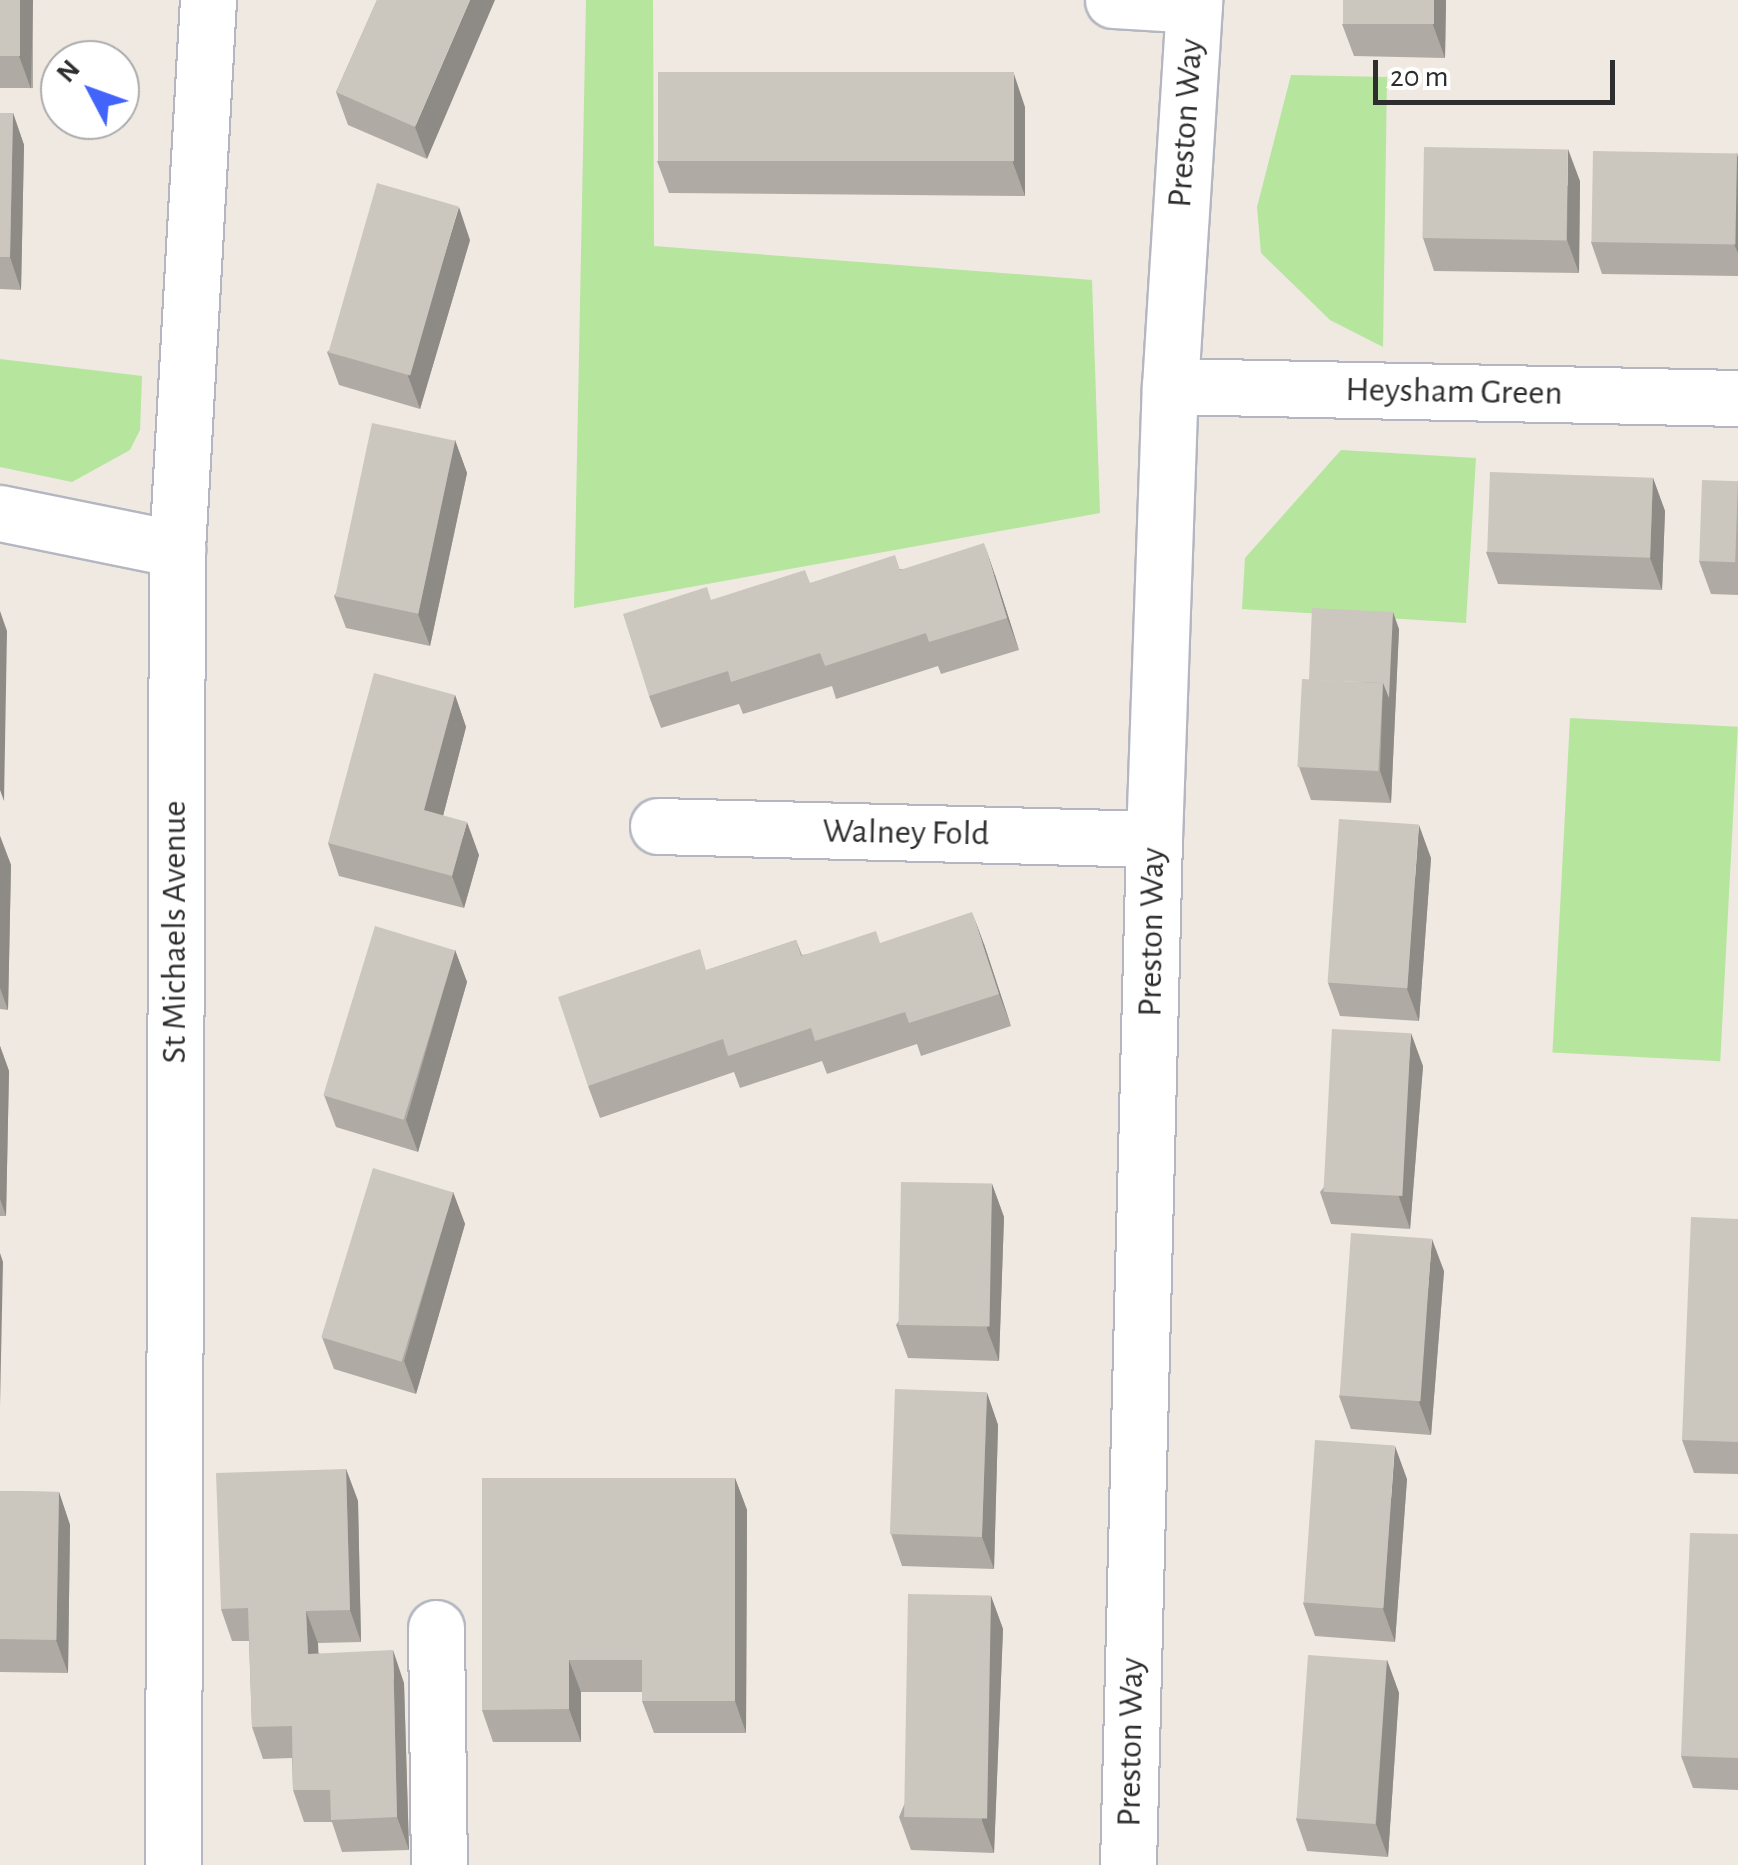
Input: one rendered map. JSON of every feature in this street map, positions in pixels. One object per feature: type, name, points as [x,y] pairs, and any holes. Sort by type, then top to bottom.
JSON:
[{"type":"street","name":"St Michaels Avenue","points":[[173,1865],[177,549],[208,0]]},
{"type":"street","points":[[1113,0],[1194,2]]},
{"type":"street","name":"Preston Way","points":[[1128,1865],[1154,839],[1170,386],[1194,2]]},
{"type":"street","name":"Heysham Green","points":[[1170,386],[1738,398]]},
{"type":"street","points":[[0,513],[177,549]]},
{"type":"street","name":"Walney Fold","points":[[658,826],[1154,839]]},
{"type":"street","points":[[436,1628],[439,1865]]},
{"type":"green space","points":[[586,0],[653,0],[654,246],[1092,280],[1100,513],[574,608]]},
{"type":"green space","points":[[1291,75],[1387,77],[1383,347],[1330,320],[1261,253],[1257,207]]},
{"type":"green space","points":[[0,359],[142,376],[140,430],[130,450],[72,482],[0,467]]},
{"type":"green space","points":[[1341,450],[1476,458],[1466,623],[1242,609],[1245,558]]},
{"type":"green space","points":[[1570,718],[1738,727],[1720,1061],[1552,1053]]},
{"type":"building","points":[[0,0],[20,0],[20,56],[0,56]]},
{"type":"building","points":[[377,0],[470,0],[415,127],[336,92]]},
{"type":"building","points":[[1343,0],[1434,0],[1434,24],[1343,24]]},
{"type":"building","points":[[658,72],[1014,72],[1014,161],[658,161]]},
{"type":"building","points":[[0,113],[13,113],[10,257],[0,257]]},
{"type":"building","points":[[1424,147],[1568,150],[1566,240],[1422,238]]},
{"type":"building","points":[[1593,151],[1737,154],[1735,244],[1591,242]]},
{"type":"building","points":[[377,183],[459,206],[410,376],[328,352]]},
{"type":"building","points":[[372,423],[455,441],[418,614],[335,596]]},
{"type":"building","points":[[1490,472],[1653,478],[1650,558],[1487,552]]},
{"type":"building","points":[[1702,480],[1738,481],[1735,562],[1699,561]]},
{"type":"building","points":[[984,543],[1007,618],[929,642],[926,633],[825,666],[820,653],[731,682],[728,671],[649,696],[623,614],[707,587],[711,600],[805,570],[810,583],[895,555],[900,570]]},
{"type":"building","points":[[1312,608],[1393,612],[1389,698],[1383,683],[1309,680]]},
{"type":"building","points":[[374,673],[455,695],[424,810],[467,822],[452,876],[328,843]]},
{"type":"building","points":[[1302,679],[1383,683],[1378,771],[1297,767]]},
{"type":"building","points":[[1339,819],[1419,825],[1407,988],[1328,983]]},
{"type":"building","points":[[972,912],[999,994],[909,1023],[905,1012],[815,1041],[811,1028],[728,1056],[723,1039],[588,1086],[558,997],[700,949],[706,970],[796,940],[801,956],[876,931],[880,943]]},
{"type":"building","points":[[375,926],[455,951],[404,1120],[323,1095]]},
{"type":"building","points":[[1332,1029],[1411,1033],[1402,1196],[1323,1192]]},
{"type":"building","points":[[373,1168],[453,1193],[402,1362],[321,1337]]},
{"type":"building","points":[[901,1182],[992,1184],[989,1327],[899,1325]]},
{"type":"building","points":[[1691,1217],[1738,1219],[1738,1442],[1682,1440]]},
{"type":"building","points":[[1351,1233],[1432,1239],[1420,1401],[1340,1396]]},
{"type":"building","points":[[895,1389],[987,1392],[982,1537],[890,1534]]},
{"type":"building","points":[[1315,1440],[1395,1446],[1383,1608],[1304,1603]]},
{"type":"building","points":[[346,1469],[350,1610],[306,1611],[308,1654],[393,1650],[397,1817],[331,1820],[330,1790],[293,1790],[292,1726],[252,1727],[248,1608],[221,1609],[216,1473]]},
{"type":"building","points":[[482,1478],[735,1478],[735,1701],[642,1701],[642,1660],[569,1660],[569,1709],[482,1710]]},
{"type":"building","points":[[0,1491],[59,1492],[56,1640],[0,1639]]},
{"type":"building","points":[[1690,1533],[1738,1534],[1738,1758],[1681,1756]]},
{"type":"building","points":[[908,1594],[991,1595],[987,1818],[904,1817]]},
{"type":"building","points":[[1308,1655],[1387,1661],[1375,1824],[1297,1819]]}]
